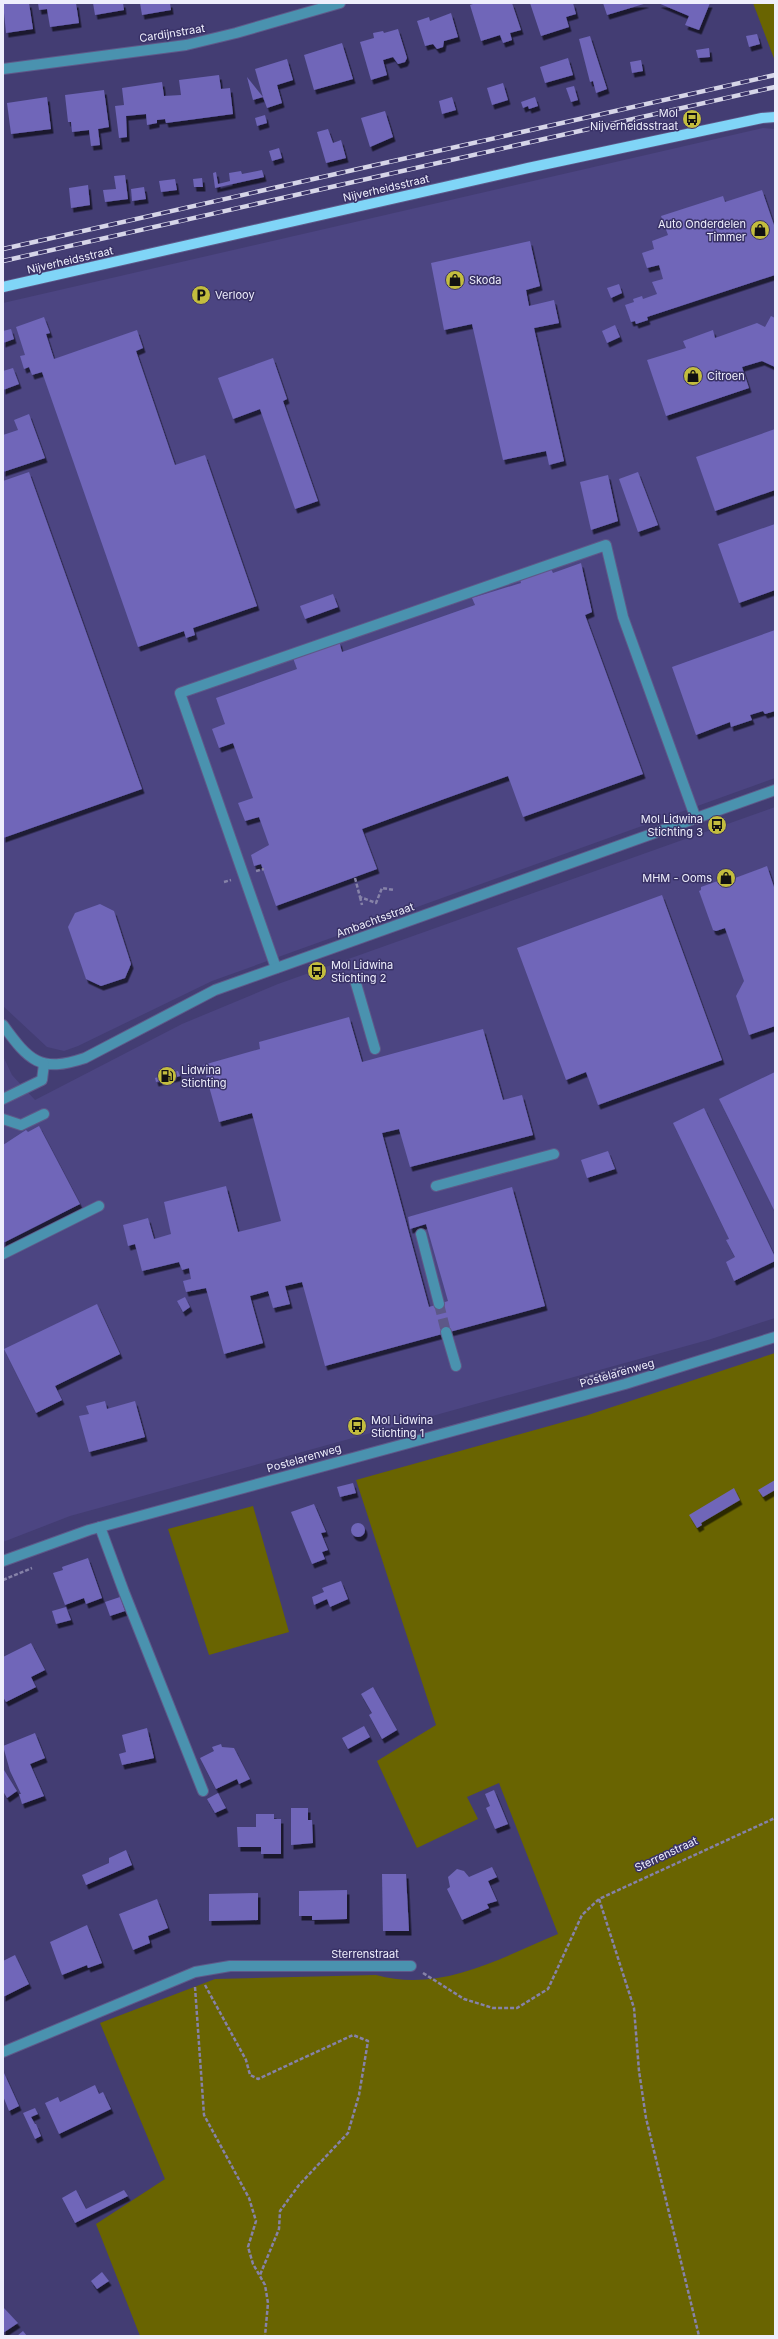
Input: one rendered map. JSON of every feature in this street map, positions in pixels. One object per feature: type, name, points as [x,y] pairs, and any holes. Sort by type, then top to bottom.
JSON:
[{"type":"main road","name":"Nijverheidsstraat","points":[[3,287],[644,142],[748,120],[775,117]]},
{"type":"street","name":"Cardijnstraat","points":[[3,69],[186,45],[236,33],[340,3]]},
{"type":"street","points":[[276,968],[180,693],[606,545],[623,617],[696,819]]},
{"type":"street","name":"Ambachtsstraat","points":[[3,1025],[29,1056],[44,1064],[64,1065],[85,1058],[215,990],[775,790]]},
{"type":"street","points":[[355,980],[375,1049]]},
{"type":"street","points":[[3,1099],[42,1080],[44,1064]]},
{"type":"street","points":[[3,1119],[21,1125],[44,1114]]},
{"type":"street","points":[[436,1186],[554,1154]]},
{"type":"street","points":[[3,1254],[99,1206]]},
{"type":"street","points":[[421,1234],[439,1304]]},
{"type":"street","points":[[446,1332],[456,1366]]},
{"type":"street","name":"Postelarenweg","points":[[3,1561],[100,1527],[625,1384],[775,1337]]},
{"type":"street","points":[[100,1527],[126,1600],[203,1791]]},
{"type":"street","name":"Sterrenstraat","points":[[3,2052],[195,1972],[230,1966],[411,1966]]},
{"type":"path","points":[[355,878],[362,905]]},
{"type":"path","points":[[360,897],[376,902],[382,888],[394,890]]},
{"type":"path","name":"Sterrenstraat","points":[[411,1966],[464,1999],[493,2008],[517,2008],[548,1988],[582,1915],[599,1898],[775,1818]]},
{"type":"path","points":[[599,1898],[634,2008],[639,2071],[646,2118],[699,2336]]},
{"type":"path","points":[[195,1972],[213,1997],[246,2060],[250,2075],[258,2079],[353,2035],[368,2040],[359,2095],[348,2132],[299,2185],[280,2211],[279,2229],[260,2275]]},
{"type":"path","points":[[195,1972],[204,2115],[249,2198],[256,2221],[248,2247],[265,2285],[268,2303],[265,2336]]},
{"type":"shaded area","points":[[753,3],[775,3],[775,61]]},
{"type":"shaded area","points":[[763,128],[775,129],[775,778],[212,981],[78,1046],[64,1051],[47,1047],[3,1006],[3,303]]},
{"type":"shaded area","points":[[775,807],[775,1318],[708,1340],[70,1516],[3,1542],[3,1056],[12,1075],[35,1100],[182,1024],[278,984]]},
{"type":"shaded area","points":[[775,1353],[775,2336],[140,2336],[96,2224],[165,2179],[100,2023],[215,1979],[376,1975],[400,1979],[424,1980],[470,1970],[558,1934],[499,1783],[467,1797],[478,1819],[417,1848],[377,1761],[436,1725],[356,1480],[585,1416]]},
{"type":"shaded area","points":[[253,1506],[289,1632],[209,1655],[168,1529]]},
{"type":"building","points":[[3,3],[29,3],[33,29],[6,33]]},
{"type":"building","points":[[38,3],[76,3],[79,23],[50,27],[47,9],[39,10]]},
{"type":"building","points":[[93,3],[123,3],[124,10],[95,15]]},
{"type":"building","points":[[140,3],[170,3],[171,10],[142,15]]},
{"type":"building","points":[[476,3],[512,3],[521,30],[510,33],[512,40],[503,43],[500,35],[481,41],[470,5]]},
{"type":"building","points":[[530,3],[573,3],[576,14],[566,17],[569,27],[541,36]]},
{"type":"building","points":[[603,3],[647,3],[607,15]]},
{"type":"building","points":[[658,3],[710,3],[699,30],[685,25],[689,16]]},
{"type":"building","points":[[451,13],[458,37],[444,41],[443,47],[437,49],[433,44],[425,46],[417,21],[429,17],[430,21]]},
{"type":"building","points":[[398,29],[407,58],[405,62],[398,64],[393,57],[383,60],[387,75],[371,80],[360,42],[374,38],[373,33],[383,31],[384,33]]},
{"type":"building","points":[[757,34],[760,44],[749,47],[746,36]]},
{"type":"building","points":[[590,36],[607,89],[596,93],[593,81],[590,82],[579,39]]},
{"type":"building","points":[[342,43],[353,79],[314,90],[304,55]]},
{"type":"building","points":[[709,48],[710,57],[698,58],[696,50]]},
{"type":"building","points":[[568,58],[573,75],[545,83],[540,67]]},
{"type":"building","points":[[287,59],[293,80],[277,85],[282,103],[267,108],[255,69]]},
{"type":"building","points":[[641,60],[643,71],[632,73],[630,62]]},
{"type":"building","points":[[219,75],[221,89],[230,88],[233,114],[166,123],[165,119],[157,120],[157,123],[147,125],[146,114],[126,116],[127,137],[119,138],[115,106],[124,105],[122,88],[162,82],[164,96],[181,95],[179,80]]},
{"type":"building","points":[[247,77],[263,97],[253,100]]},
{"type":"building","points":[[503,83],[508,100],[492,105],[487,88]]},
{"type":"building","points":[[574,86],[578,100],[571,102],[566,88]]},
{"type":"building","points":[[104,90],[109,127],[98,129],[100,145],[91,146],[89,130],[72,132],[71,122],[68,122],[65,95]]},
{"type":"building","points":[[47,97],[51,129],[11,134],[7,103]]},
{"type":"building","points":[[452,97],[456,110],[442,114],[439,101]]},
{"type":"building","points":[[535,97],[538,106],[529,109],[528,106],[523,108],[521,102]]},
{"type":"building","points":[[385,111],[393,137],[370,147],[361,118]]},
{"type":"building","points":[[265,115],[267,123],[257,126],[255,118]]},
{"type":"building","points":[[328,129],[333,143],[341,140],[346,158],[326,163],[317,132]]},
{"type":"building","points":[[279,148],[282,158],[272,161],[269,151]]},
{"type":"building","points":[[262,170],[264,177],[215,188],[213,173],[216,172],[218,184],[230,181],[229,173],[241,171],[242,174]]},
{"type":"building","points":[[125,175],[128,199],[105,202],[103,190],[116,189],[114,176]]},
{"type":"building","points":[[202,178],[203,187],[194,187],[193,179]]},
{"type":"building","points":[[175,179],[177,190],[161,192],[159,181]]},
{"type":"building","points":[[88,185],[90,205],[71,208],[69,188]]},
{"type":"building","points":[[144,187],[146,199],[132,201],[131,189]]},
{"type":"building","points":[[762,190],[775,228],[775,275],[647,317],[648,320],[636,324],[635,321],[631,322],[625,305],[634,302],[633,299],[642,296],[643,299],[657,294],[652,282],[663,279],[659,265],[647,268],[642,253],[654,249],[652,241],[668,235],[661,216],[723,196],[725,202]]},
{"type":"building","points":[[530,241],[540,286],[526,290],[529,306],[554,300],[559,323],[534,328],[564,461],[549,465],[546,451],[503,460],[472,324],[444,330],[431,263]]},
{"type":"building","points":[[619,284],[622,293],[611,298],[607,288]]},
{"type":"building","points":[[771,316],[775,318],[775,367],[762,361],[742,367],[749,388],[666,416],[647,360],[686,348],[683,341],[713,330],[715,338],[757,323],[765,327]]},
{"type":"building","points":[[44,317],[50,333],[46,334],[54,359],[137,330],[143,348],[136,351],[175,465],[205,455],[257,606],[193,628],[195,635],[186,638],[184,631],[138,647],[42,372],[32,375],[29,367],[24,369],[20,356],[25,355],[16,327]]},
{"type":"building","points":[[615,325],[620,337],[607,343],[602,331]]},
{"type":"building","points":[[11,329],[14,339],[3,343],[3,331]]},
{"type":"building","points":[[273,358],[287,399],[283,401],[318,501],[295,509],[260,409],[233,419],[218,378]]},
{"type":"building","points":[[13,368],[19,384],[3,390],[3,371]]},
{"type":"building","points":[[29,414],[45,458],[3,472],[3,435],[18,430],[14,420]]},
{"type":"building","points":[[775,429],[775,490],[715,511],[696,457]]},
{"type":"building","points":[[29,472],[142,789],[3,838],[3,481]]},
{"type":"building","points":[[638,472],[658,525],[638,532],[619,479]]},
{"type":"building","points":[[608,475],[618,521],[591,530],[580,482]]},
{"type":"building","points":[[775,524],[775,590],[739,603],[718,544]]},
{"type":"building","points":[[581,563],[592,612],[585,615],[643,774],[523,817],[508,776],[444,799],[362,829],[377,869],[276,906],[261,864],[254,866],[251,855],[269,845],[259,817],[245,821],[238,803],[253,798],[233,743],[219,748],[212,729],[225,724],[216,698],[297,669],[293,658],[339,641],[342,652],[475,605],[472,598],[521,583],[520,579],[551,569],[553,573]]},
{"type":"building","points":[[333,594],[338,607],[305,619],[300,606]]},
{"type":"building","points":[[775,630],[775,711],[765,714],[763,711],[750,715],[752,720],[731,727],[730,722],[696,735],[672,667]]},
{"type":"building","points":[[767,866],[775,890],[775,1026],[749,1035],[736,996],[744,981],[725,928],[716,931],[713,930],[699,891],[701,890],[701,887],[726,878],[727,881]]},
{"type":"building","points":[[662,895],[722,1060],[598,1105],[586,1072],[566,1080],[517,948]]},
{"type":"building","points":[[100,904],[114,911],[131,964],[125,978],[101,986],[86,979],[68,927],[75,913]]},
{"type":"building","points":[[349,1017],[362,1062],[483,1029],[503,1100],[522,1095],[533,1135],[410,1167],[399,1129],[382,1133],[429,1307],[448,1301],[426,1224],[410,1229],[408,1217],[512,1187],[545,1306],[325,1366],[302,1282],[285,1286],[290,1304],[273,1308],[268,1291],[250,1296],[263,1343],[224,1354],[206,1288],[186,1292],[183,1281],[191,1279],[189,1268],[182,1270],[179,1262],[142,1271],[135,1244],[128,1246],[123,1225],[148,1218],[154,1239],[171,1234],[164,1202],[226,1186],[238,1232],[281,1221],[252,1113],[219,1122],[203,1065],[260,1049],[259,1042]]},
{"type":"building","points":[[178,1071],[180,1076],[156,1082],[155,1078]]},
{"type":"building","points":[[775,1072],[775,1212],[719,1099]]},
{"type":"building","points":[[704,1108],[775,1257],[775,1261],[734,1281],[726,1262],[735,1257],[726,1240],[729,1239],[673,1123]]},
{"type":"building","points":[[39,1126],[80,1204],[3,1243],[3,1145],[26,1130],[28,1132]]},
{"type":"building","points":[[608,1151],[615,1169],[587,1178],[581,1160]]},
{"type":"building","points":[[185,1297],[190,1307],[183,1312],[177,1301]]},
{"type":"building","points":[[97,1304],[120,1354],[55,1386],[62,1400],[36,1413],[4,1349]]},
{"type":"building","points":[[105,1401],[107,1409],[135,1401],[145,1437],[89,1452],[79,1416],[89,1414],[86,1406]]},
{"type":"building","points":[[775,1480],[775,1490],[763,1497],[758,1490]]},
{"type":"building","points":[[353,1483],[356,1493],[340,1497],[337,1487]]},
{"type":"building","points":[[734,1488],[740,1500],[701,1523],[702,1525],[697,1528],[689,1515]]},
{"type":"building","points":[[314,1504],[326,1532],[321,1533],[328,1550],[322,1552],[325,1559],[312,1564],[291,1512]]},
{"type":"building","points":[[355,1523],[361,1523],[365,1527],[365,1533],[361,1537],[355,1537],[351,1533],[351,1527]]},
{"type":"building","points":[[88,1558],[102,1598],[86,1604],[84,1598],[65,1605],[53,1573],[63,1570],[62,1567]]},
{"type":"building","points":[[341,1581],[348,1599],[330,1607],[327,1599],[314,1605],[312,1597],[324,1592],[322,1588]]},
{"type":"building","points":[[120,1597],[125,1611],[110,1616],[105,1602]]},
{"type":"building","points":[[66,1607],[71,1620],[56,1624],[52,1611]]},
{"type":"building","points":[[31,1643],[45,1670],[31,1677],[36,1687],[6,1702],[3,1697],[3,1657]]},
{"type":"building","points":[[373,1687],[397,1730],[382,1739],[369,1715],[372,1713],[361,1694]]},
{"type":"building","points":[[364,1726],[370,1737],[348,1749],[342,1738]]},
{"type":"building","points":[[147,1728],[154,1758],[122,1765],[119,1754],[126,1752],[122,1735]]},
{"type":"building","points":[[35,1733],[45,1758],[30,1764],[44,1796],[22,1804],[19,1794],[21,1794],[10,1771],[3,1746]]},
{"type":"building","points":[[221,1744],[222,1747],[234,1748],[250,1779],[239,1784],[237,1779],[216,1789],[200,1758],[214,1751],[212,1747]]},
{"type":"building","points":[[4,1770],[17,1791],[7,1798],[3,1791]]},
{"type":"building","points":[[494,1790],[508,1824],[495,1829],[486,1808],[490,1806],[485,1794]]},
{"type":"building","points":[[218,1793],[226,1808],[215,1813],[207,1799]]},
{"type":"building","points":[[291,1808],[308,1808],[308,1820],[312,1820],[313,1843],[291,1845]]},
{"type":"building","points":[[256,1814],[274,1814],[274,1819],[281,1819],[281,1854],[261,1854],[261,1847],[238,1847],[237,1827],[256,1827]]},
{"type":"building","points":[[126,1850],[132,1865],[86,1885],[82,1875],[109,1863],[109,1858]]},
{"type":"building","points":[[492,1867],[497,1877],[488,1881],[497,1901],[487,1904],[489,1908],[462,1920],[447,1889],[450,1887],[448,1877],[457,1869],[464,1871],[469,1877]]},
{"type":"building","points":[[382,1874],[406,1874],[409,1931],[383,1931]]},
{"type":"building","points":[[347,1890],[347,1919],[312,1920],[312,1916],[299,1916],[299,1891]]},
{"type":"building","points":[[258,1893],[258,1920],[209,1921],[209,1894]]},
{"type":"building","points":[[157,1899],[168,1928],[148,1936],[150,1943],[133,1950],[119,1914]]},
{"type":"building","points":[[87,1925],[102,1963],[88,1968],[87,1965],[62,1975],[50,1942]]},
{"type":"building","points":[[15,1955],[29,1984],[3,1997],[3,1961]]},
{"type":"building","points":[[4,2073],[19,2106],[9,2111],[3,2096]]},
{"type":"building","points":[[95,2085],[99,2094],[103,2092],[111,2109],[59,2134],[45,2103],[58,2097],[60,2102]]},
{"type":"building","points":[[35,2108],[38,2114],[31,2117],[41,2136],[35,2139],[23,2113]]},
{"type":"building","points":[[76,2190],[86,2209],[124,2190],[128,2196],[75,2223],[62,2198]]},
{"type":"building","points":[[102,2272],[109,2281],[97,2289],[91,2281]]},
{"type":"building","points":[[3,2307],[18,2323],[3,2333]]},
{"type":"building","points":[[23,2331],[27,2336],[17,2336]]},
{"type":"tunnel","points":[[439,1304],[446,1332]]},
{"type":"railway","points":[[3,249],[775,75]]},
{"type":"railway","points":[[3,261],[775,87]]},
{"type":"place","name":"Mol Nijverheidsstraat","points":[[692,119]]},
{"type":"place","name":"Auto Onderdelen Timmer","points":[[760,230]]},
{"type":"place","name":"Skoda","points":[[455,280]]},
{"type":"place","name":"Verlooy","points":[[201,295]]},
{"type":"place","name":"Citroen","points":[[693,376]]},
{"type":"place","name":"Mol Lidwina Stichting 3","points":[[717,825]]},
{"type":"place","name":"MHM - Ooms","points":[[726,878]]},
{"type":"place","name":"Mol Lidwina Stichting 2","points":[[317,971]]},
{"type":"place","name":"Lidwina Stichting","points":[[167,1076]]},
{"type":"place","name":"Mol Lidwina Stichting 1","points":[[357,1426]]}]
